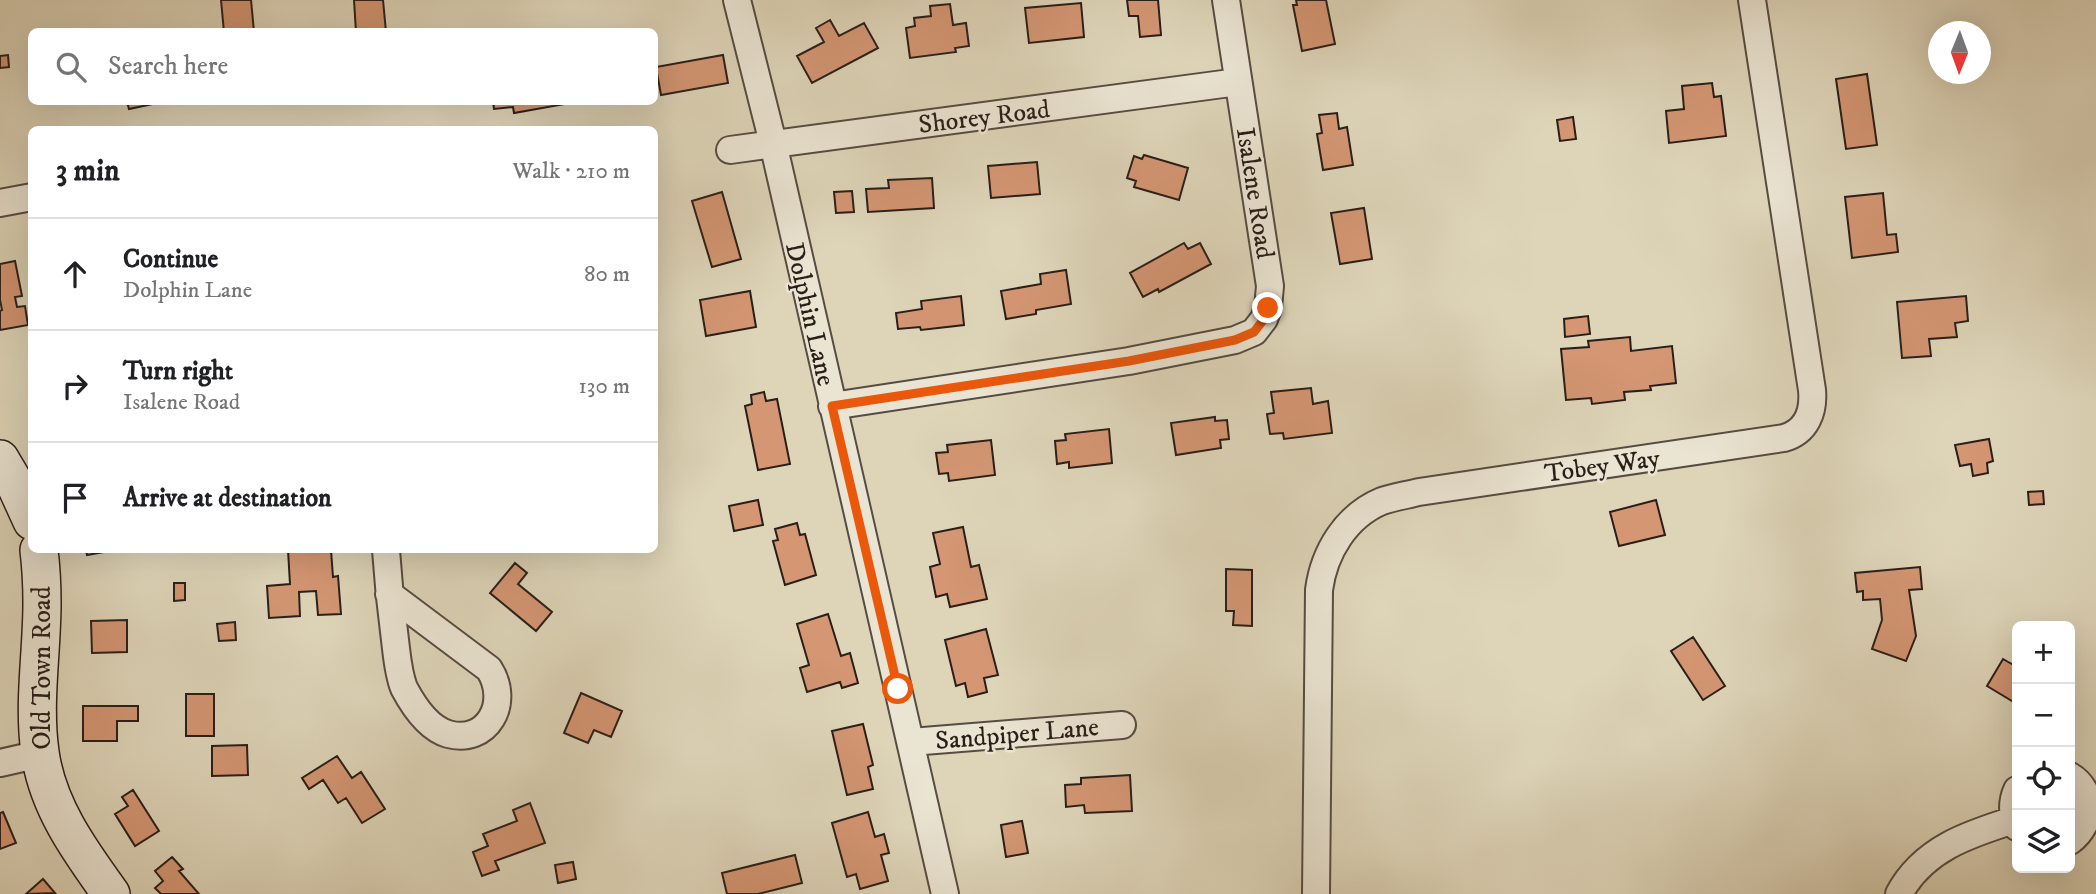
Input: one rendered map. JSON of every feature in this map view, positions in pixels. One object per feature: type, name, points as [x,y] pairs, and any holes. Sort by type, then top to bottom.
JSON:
[{"type":"street","name":"Dolphin Lane","points":[[737,0],[773,143],[945,894]]},
{"type":"street","name":"Isalene Road","points":[[832,406],[1129,361],[1235,340],[1254,332],[1268,308],[1270,286],[1226,0]]},
{"type":"street","name":"Tobey Way","points":[[1315,894],[1319,590],[1329,554],[1350,523],[1381,502],[1419,492],[1784,439],[1801,429],[1810,417],[1812,390],[1752,0]]},
{"type":"street","name":"Shorey Road","points":[[730,150],[1238,82]]},
{"type":"street","points":[[0,203],[28,198]]},
{"type":"street","points":[[16,476],[28,510]]},
{"type":"street","name":"Old Town Road","points":[[39,553],[42,603],[38,676],[40,754],[48,785],[65,824],[83,856],[111,894]]},
{"type":"street","points":[[386,553],[389,594],[400,674],[408,694],[416,708],[432,725],[447,734],[464,735],[480,729],[492,717],[498,702],[498,684],[489,669],[389,594]]},
{"type":"street","name":"Sandpiper Lane","points":[[911,742],[1122,725]]},
{"type":"street","points":[[0,763],[40,754]]},
{"type":"street","points":[[2075,781],[2085,791],[2088,806],[2087,821],[2075,836]]},
{"type":"street","points":[[1899,894],[1912,874],[1935,853],[1965,835],[2012,824]]},
{"type":"building","points":[[221,0],[251,0],[254,28],[224,28]]},
{"type":"building","points":[[354,0],[383,0],[386,28],[356,28]]},
{"type":"building","points":[[1127,0],[1158,0],[1161,35],[1140,37],[1138,16],[1129,16]]},
{"type":"building","points":[[1296,0],[1326,0],[1335,44],[1302,51],[1293,5],[1297,5]]},
{"type":"building","points":[[1081,3],[1084,37],[1029,43],[1025,8]]},
{"type":"building","points":[[950,4],[953,25],[966,23],[969,46],[955,48],[956,52],[910,58],[906,28],[915,26],[914,18],[931,16],[930,6]]},
{"type":"building","points":[[830,20],[839,36],[864,23],[878,48],[812,83],[797,56],[824,42],[816,28]]},
{"type":"building","points":[[8,55],[9,67],[0,68],[0,56]]},
{"type":"building","points":[[723,55],[728,83],[661,95],[658,67]]},
{"type":"building","points":[[1867,74],[1877,145],[1846,149],[1836,79]]},
{"type":"building","points":[[1712,83],[1714,97],[1721,96],[1726,136],[1669,143],[1666,111],[1684,109],[1682,86]]},
{"type":"building","points":[[128,105],[148,105],[129,109]]},
{"type":"building","points":[[493,105],[559,105],[514,113],[513,107],[494,109]]},
{"type":"building","points":[[1337,113],[1339,129],[1347,127],[1353,165],[1323,170],[1317,134],[1322,133],[1319,115]]},
{"type":"building","points":[[1573,117],[1576,139],[1560,141],[1557,120]]},
{"type":"building","points":[[1144,155],[1188,168],[1179,200],[1134,187],[1136,181],[1127,178],[1134,156],[1142,159]]},
{"type":"building","points":[[1037,162],[1040,194],[991,198],[988,166]]},
{"type":"building","points":[[932,178],[934,208],[868,212],[866,189],[889,188],[888,180]]},
{"type":"building","points":[[852,191],[854,212],[836,213],[834,192]]},
{"type":"building","points":[[722,192],[741,259],[712,267],[692,201]]},
{"type":"building","points":[[1883,193],[1887,235],[1896,234],[1898,252],[1852,258],[1845,197]]},
{"type":"building","points":[[1364,208],[1372,259],[1340,264],[1331,213]]},
{"type":"building","points":[[1184,243],[1188,249],[1200,243],[1211,264],[1159,292],[1158,289],[1143,297],[1130,273]]},
{"type":"building","points":[[15,261],[22,296],[15,297],[17,307],[25,306],[28,325],[0,330],[0,264]]},
{"type":"building","points":[[1066,270],[1071,304],[1006,319],[1001,291],[1041,284],[1040,274]]},
{"type":"building","points":[[750,291],[756,327],[706,336],[700,300]]},
{"type":"building","points":[[961,296],[964,325],[921,330],[920,327],[898,329],[896,313],[922,309],[921,301]]},
{"type":"building","points":[[1966,296],[1968,321],[1955,323],[1957,337],[1929,339],[1931,356],[1902,358],[1897,302]]},
{"type":"building","points":[[1588,316],[1590,334],[1565,337],[1564,319]]},
{"type":"building","points":[[1630,337],[1631,351],[1672,346],[1676,383],[1650,386],[1651,390],[1624,392],[1625,400],[1592,404],[1591,398],[1566,400],[1561,349],[1589,347],[1588,341]]},
{"type":"building","points":[[1311,388],[1313,404],[1328,401],[1332,433],[1284,439],[1283,433],[1270,434],[1267,414],[1274,413],[1271,392]]},
{"type":"building","points":[[764,392],[766,401],[777,399],[790,464],[758,470],[745,406],[752,404],[751,395]]},
{"type":"building","points":[[1215,417],[1215,421],[1227,420],[1229,439],[1220,440],[1221,448],[1176,455],[1171,423]]},
{"type":"building","points":[[1109,429],[1112,463],[1069,468],[1069,462],[1057,464],[1055,441],[1066,440],[1065,434]]},
{"type":"building","points":[[1989,439],[1993,461],[1987,463],[1988,473],[1973,476],[1971,464],[1960,466],[1955,445]]},
{"type":"building","points":[[991,440],[995,475],[949,481],[948,473],[939,474],[936,453],[948,452],[947,445]]},
{"type":"building","points":[[2043,491],[2044,504],[2029,505],[2028,492]]},
{"type":"building","points":[[758,500],[763,525],[734,531],[729,506]]},
{"type":"building","points":[[1656,500],[1665,535],[1619,546],[1610,512]]},
{"type":"building","points":[[797,523],[800,535],[805,534],[816,575],[785,585],[773,541],[778,540],[775,529]]},
{"type":"building","points":[[963,527],[971,567],[979,565],[987,599],[950,607],[947,594],[936,597],[930,567],[940,564],[933,533]]},
{"type":"building","points":[[288,553],[331,553],[333,577],[338,576],[341,614],[318,615],[316,591],[299,592],[300,616],[269,618],[267,586],[290,584]]},
{"type":"building","points":[[515,563],[527,573],[518,584],[552,612],[536,631],[490,593]]},
{"type":"building","points":[[1920,567],[1922,589],[1909,590],[1916,636],[1906,661],[1872,649],[1882,620],[1880,599],[1863,600],[1863,591],[1857,592],[1855,573]]},
{"type":"building","points":[[1226,569],[1252,570],[1252,626],[1233,625],[1234,611],[1226,611]]},
{"type":"building","points":[[174,583],[185,583],[185,600],[174,601]]},
{"type":"building","points":[[828,614],[841,656],[850,653],[858,683],[842,688],[840,682],[807,692],[800,668],[809,665],[797,624]]},
{"type":"building","points":[[127,620],[127,652],[92,653],[91,621]]},
{"type":"building","points":[[235,622],[236,640],[219,641],[217,624]]},
{"type":"building","points":[[986,629],[998,675],[984,678],[987,692],[968,697],[965,683],[956,686],[945,640]]},
{"type":"building","points":[[1693,637],[1725,686],[1703,700],[1671,651]]},
{"type":"building","points":[[2003,659],[2012,664],[2012,701],[1987,686]]},
{"type":"building","points":[[581,693],[622,711],[611,737],[594,730],[588,743],[564,733]]},
{"type":"building","points":[[186,694],[214,694],[214,736],[186,736]]},
{"type":"building","points":[[83,706],[138,706],[138,721],[117,721],[117,741],[83,741]]},
{"type":"building","points":[[863,724],[873,765],[868,767],[873,789],[847,795],[832,731]]},
{"type":"building","points":[[247,745],[248,775],[212,776],[212,746]]},
{"type":"building","points":[[337,756],[352,778],[361,772],[385,809],[362,823],[346,798],[338,803],[323,780],[309,789],[302,778]]},
{"type":"building","points":[[1130,775],[1132,811],[1085,813],[1084,805],[1066,807],[1065,785],[1081,784],[1081,778]]},
{"type":"building","points":[[133,790],[159,831],[135,846],[115,814],[128,806],[122,797]]},
{"type":"building","points":[[530,803],[545,843],[495,861],[499,870],[482,876],[473,852],[488,846],[483,834],[517,821],[513,810]]},
{"type":"building","points":[[3,812],[16,843],[0,849],[0,813]]},
{"type":"building","points":[[868,812],[875,837],[884,834],[889,853],[881,855],[888,881],[860,889],[856,874],[847,877],[832,823]]},
{"type":"building","points":[[1022,821],[1028,853],[1006,857],[1001,825]]},
{"type":"building","points":[[795,855],[802,883],[758,894],[727,894],[722,873]]},
{"type":"building","points":[[172,857],[183,869],[179,871],[199,894],[161,894],[155,888],[163,881],[155,871]]},
{"type":"building","points":[[573,862],[576,879],[558,883],[555,865]]},
{"type":"building","points":[[43,879],[55,893],[26,894]]},
{"type":"route","points":[[898,689],[832,406],[1129,361],[1235,340],[1254,332],[1268,308]]}]
